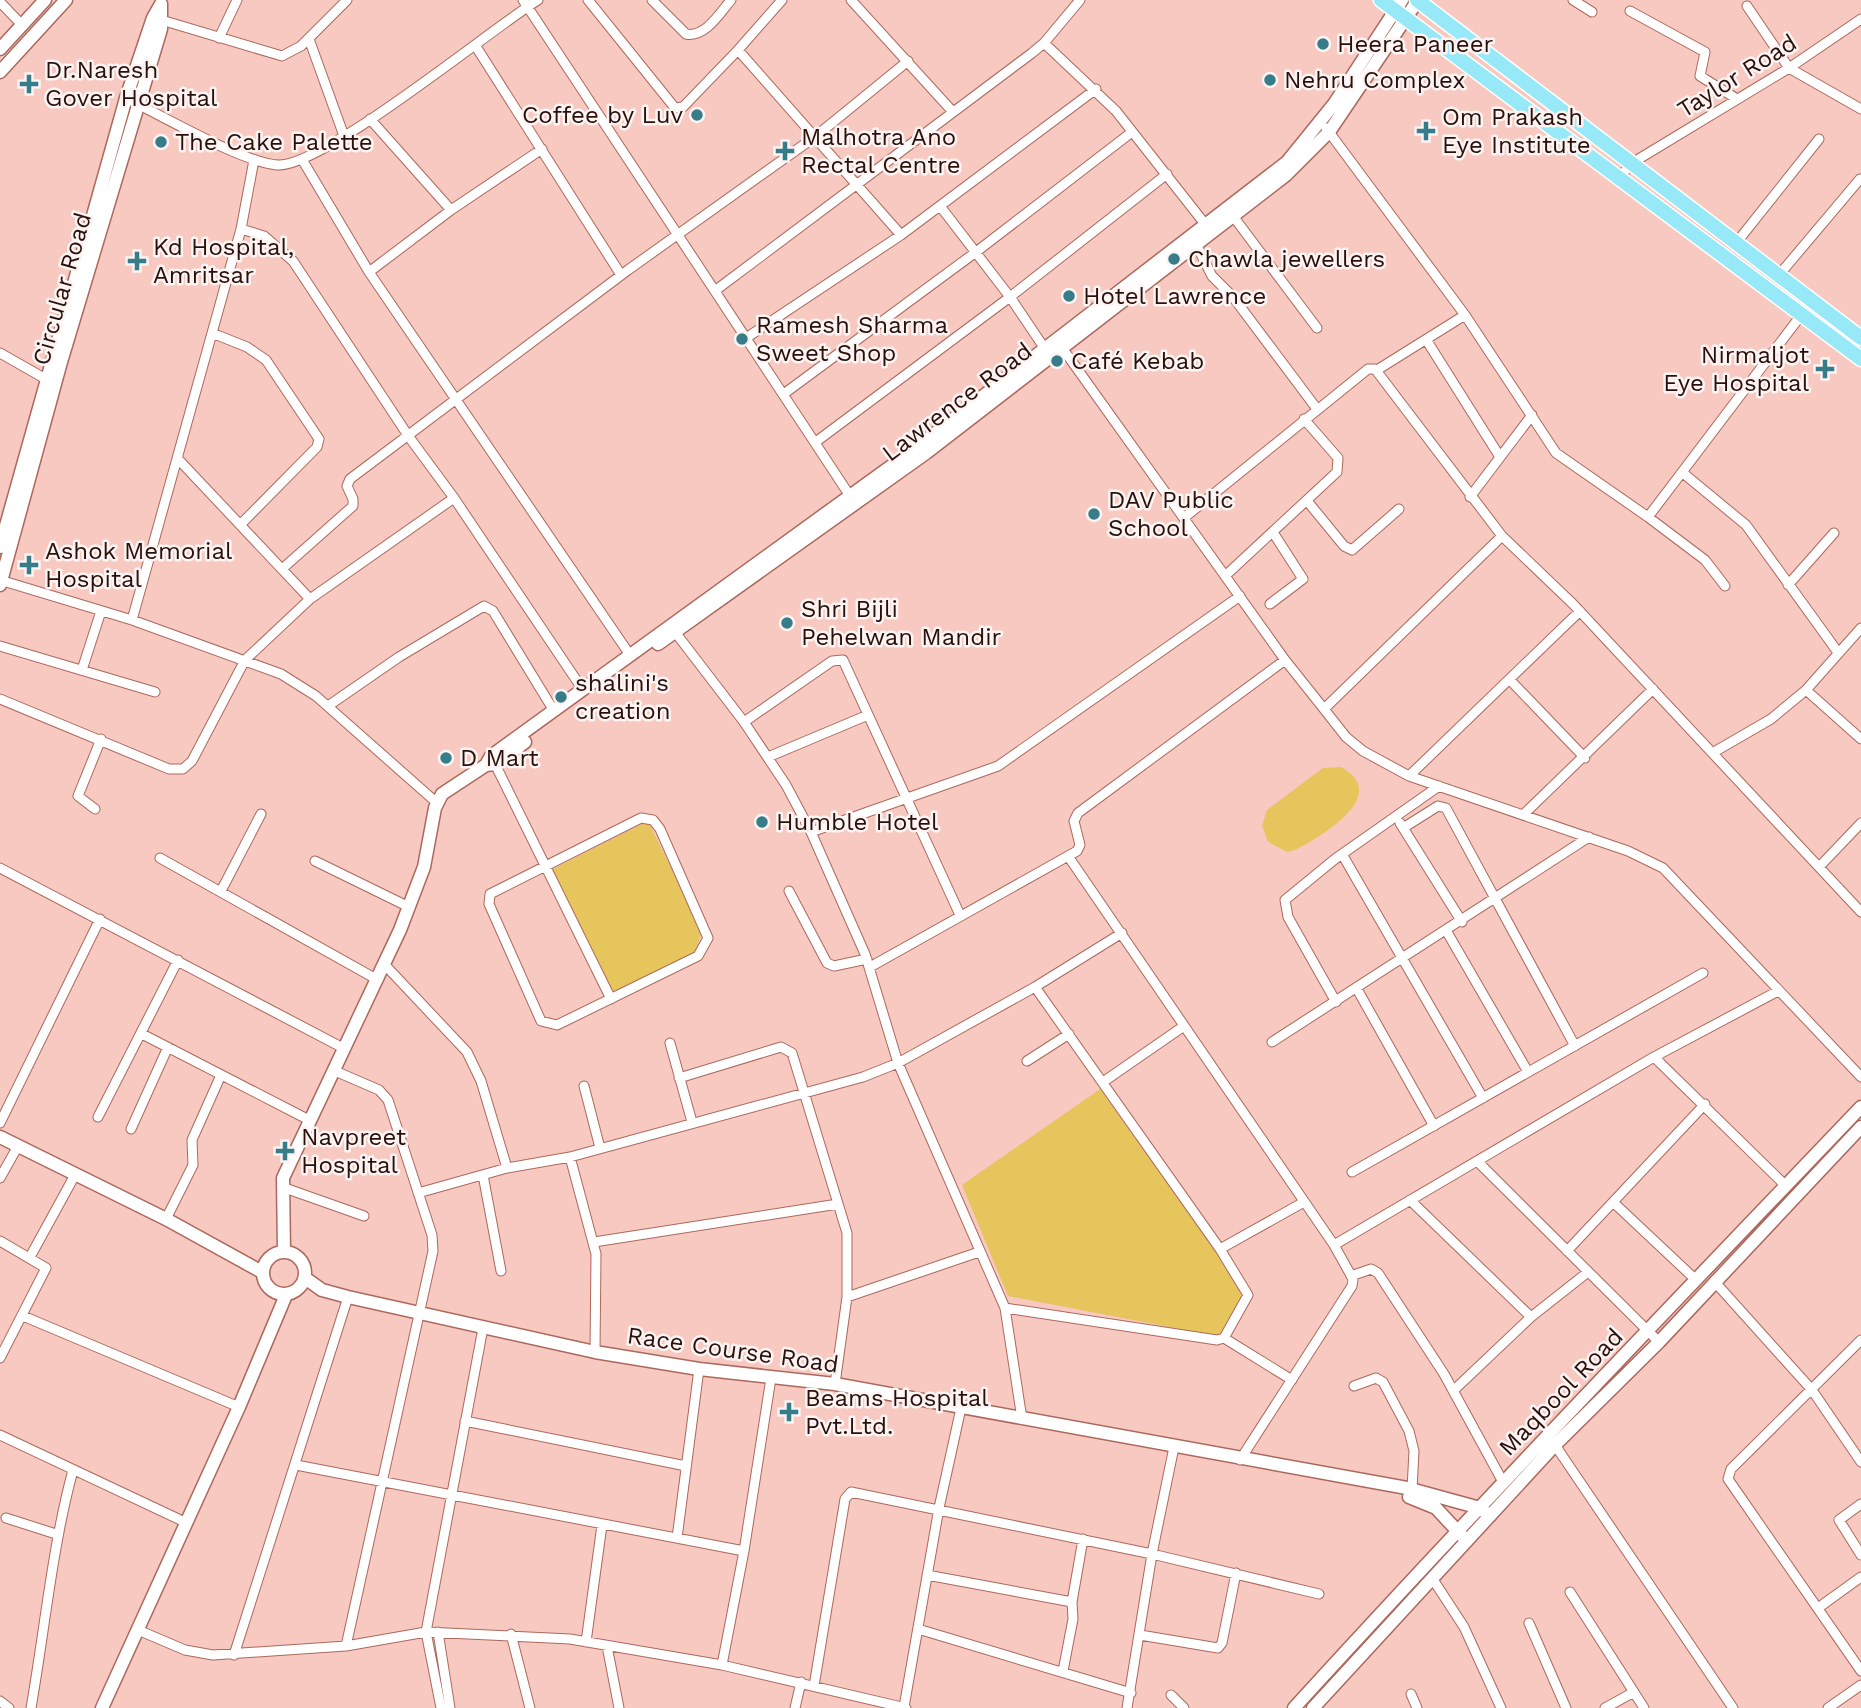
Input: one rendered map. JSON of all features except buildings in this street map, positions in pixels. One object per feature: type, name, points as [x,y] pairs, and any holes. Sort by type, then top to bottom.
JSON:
[{"type":"main road","points":[[1381,0],[1401,10],[1861,359]]},
{"type":"main road","points":[[1418,0],[1861,338]]},
{"type":"street","points":[[0,49],[45,0]]},
{"type":"street","points":[[0,72],[66,0]]},
{"type":"street","points":[[219,38],[237,0]]},
{"type":"street","points":[[158,19],[282,56],[294,52],[347,0]]},
{"type":"street","points":[[132,101],[254,160],[278,165],[303,161],[344,136],[475,45],[524,4],[538,0]]},
{"type":"street","points":[[588,0],[675,108],[683,107],[782,0]]},
{"type":"street","points":[[652,0],[686,34],[692,36],[704,30],[731,0]]},
{"type":"street","points":[[851,0],[953,112]]},
{"type":"street","points":[[716,290],[1044,43],[1080,0]]},
{"type":"street","name":"Lawrence Road","points":[[438,803],[446,792],[675,632],[967,415],[1045,349],[1205,224],[1230,212],[1286,175],[1325,127],[1401,10],[1418,0]]},
{"type":"street","points":[[1573,0],[1592,12]]},
{"type":"street","points":[[0,2],[22,25]]},
{"type":"street","name":"Circular Road","points":[[0,547],[162,3]]},
{"type":"street","points":[[524,4],[817,441],[850,496]]},
{"type":"street","points":[[1747,6],[1789,68],[1861,109]]},
{"type":"street","points":[[1630,12],[1703,50],[1707,57],[1700,76],[1737,99]]},
{"type":"street","name":"Taylor Road","points":[[1619,178],[1632,163],[1789,68],[1861,19]]},
{"type":"street","points":[[309,39],[344,136]]},
{"type":"street","points":[[1044,43],[1096,89],[1205,224]]},
{"type":"street","points":[[475,45],[621,275]]},
{"type":"street","points":[[738,50],[901,235]]},
{"type":"street","points":[[282,569],[350,510],[353,499],[346,486],[350,479],[621,275],[816,136],[908,61]]},
{"type":"street","points":[[746,338],[901,235],[1096,89]]},
{"type":"street","points":[[370,118],[451,210]]},
{"type":"street","points":[[1325,127],[1465,315],[1556,453],[1705,560],[1725,586]]},
{"type":"street","points":[[785,393],[976,252],[1132,132]]},
{"type":"street","points":[[1737,243],[1819,139]]},
{"type":"street","points":[[369,272],[451,210],[542,149]]},
{"type":"street","points":[[132,620],[179,460],[241,229],[254,160]]},
{"type":"street","points":[[303,161],[369,272],[630,655]]},
{"type":"street","points":[[817,441],[1010,297],[1167,174]]},
{"type":"street","points":[[1779,275],[1860,179]]},
{"type":"street","points":[[940,206],[1010,297],[1045,349]]},
{"type":"street","points":[[1230,212],[1317,328]]},
{"type":"street","name":"Lawrence Road","points":[[491,762],[554,711],[850,496],[1063,349],[1196,244],[1230,212]]},
{"type":"street","points":[[241,229],[264,236],[293,261],[409,437],[454,498],[583,690]]},
{"type":"street","points":[[1196,244],[1208,271],[1233,297],[1317,409]]},
{"type":"street","points":[[1648,517],[1802,314]]},
{"type":"street","points":[[1185,517],[1368,369],[1377,370],[1465,315]]},
{"type":"street","points":[[212,333],[247,347],[266,360],[319,439],[317,447],[241,524]]},
{"type":"street","points":[[1427,341],[1500,457]]},
{"type":"street","points":[[1063,349],[1285,660],[1346,737],[1363,751],[1409,776],[1628,851],[1662,868],[1861,1077]]},
{"type":"street","points":[[0,352],[51,382]]},
{"type":"street","points":[[1377,370],[1470,497],[1502,536],[1580,611],[1861,912]]},
{"type":"street","name":"Circular Road","points":[[0,582],[51,382]]},
{"type":"street","points":[[1470,497],[1532,415]]},
{"type":"street","points":[[1225,576],[1334,477],[1339,463],[1304,419]]},
{"type":"street","points":[[179,460],[310,599]]},
{"type":"street","points":[[1684,473],[1746,525],[1838,652]]},
{"type":"street","points":[[0,699],[169,769],[183,769],[192,761],[245,660],[310,599],[454,498]]},
{"type":"street","points":[[1308,502],[1344,546],[1352,550],[1399,509]]},
{"type":"street","points":[[1788,585],[1834,533]]},
{"type":"street","points":[[1270,604],[1303,579],[1274,534]]},
{"type":"street","points":[[1324,709],[1502,536]]},
{"type":"street","points":[[0,582],[132,620],[245,660],[291,680],[328,706],[438,803],[424,867],[385,965],[290,1163],[282,1187],[284,1252]]},
{"type":"street","points":[[811,832],[998,766],[1240,596]]},
{"type":"street","points":[[328,706],[411,650],[484,606],[494,611],[554,711]]},
{"type":"street","points":[[82,670],[101,611]]},
{"type":"street","points":[[1409,776],[1580,611]]},
{"type":"street","points":[[1714,752],[1771,719],[1806,690],[1861,628]]},
{"type":"street","points":[[675,632],[768,757],[811,832],[869,963],[898,1063],[1005,1308],[1022,1419]]},
{"type":"street","points":[[0,646],[155,692]]},
{"type":"street","points":[[744,722],[838,659],[847,664],[867,715],[960,915]]},
{"type":"street","points":[[789,891],[827,963],[834,966],[869,963],[1068,856],[1080,847],[1074,821],[1078,813],[1285,660]]},
{"type":"street","points":[[1510,680],[1585,758]]},
{"type":"street","points":[[1523,815],[1585,758],[1653,689]]},
{"type":"street","points":[[1806,690],[1861,739]]},
{"type":"street","points":[[768,757],[867,715]]},
{"type":"street","points":[[95,809],[78,796],[102,739]]},
{"type":"street","points":[[491,762],[611,999]]},
{"type":"street","points":[[1336,1002],[1288,918],[1284,904],[1288,897],[1342,854],[1439,786]]},
{"type":"street","points":[[1403,828],[1438,806],[1446,808],[1574,1046]]},
{"type":"street","points":[[221,891],[261,814]]},
{"type":"street","points":[[1396,816],[1462,922]]},
{"type":"street","points":[[641,818],[653,821],[660,830],[708,938],[698,957],[611,999],[557,1025],[541,1021],[488,898],[493,891],[641,818]]},
{"type":"street","points":[[1819,867],[1861,823]]},
{"type":"street","points":[[1272,1042],[1447,932],[1589,837]]},
{"type":"street","points":[[1342,854],[1483,1098]]},
{"type":"street","points":[[1068,856],[1334,1245],[1352,1276],[1352,1286],[1240,1460]]},
{"type":"street","points":[[160,858],[377,980]]},
{"type":"street","points":[[315,861],[409,906]]},
{"type":"street","points":[[0,868],[345,1049]]},
{"type":"street","points":[[0,1124],[100,919]]},
{"type":"street","points":[[1447,932],[1528,1072]]},
{"type":"street","points":[[418,1193],[507,1168],[570,1157],[863,1077],[898,1063],[1035,987],[1122,933]]},
{"type":"street","points":[[98,1117],[178,960]]},
{"type":"street","points":[[385,965],[467,1052],[481,1081],[507,1168]]},
{"type":"street","points":[[1352,1172],[1703,973]]},
{"type":"street","points":[[1005,1308],[1217,1340],[1224,1338],[1248,1295],[1220,1249],[1035,987]]},
{"type":"street","points":[[1357,989],[1434,1126]]},
{"type":"street","points":[[1334,1245],[1654,1057],[1778,990]]},
{"type":"street","points":[[1103,1082],[1184,1026]]},
{"type":"street","points":[[142,1034],[310,1121]]},
{"type":"street","points":[[1027,1061],[1069,1034]]},
{"type":"street","points":[[670,1043],[692,1122]]},
{"type":"street","points":[[131,1129],[168,1047]]},
{"type":"street","points":[[679,1078],[786,1048],[792,1053],[847,1233],[847,1297],[835,1384]]},
{"type":"street","points":[[1654,1057],[1786,1185]]},
{"type":"street","points":[[335,1071],[379,1090],[388,1100],[433,1242],[346,1646]]},
{"type":"street","points":[[166,1219],[193,1165],[192,1140],[221,1075]]},
{"type":"street","points":[[584,1086],[600,1148]]},
{"type":"street","points":[[1567,1251],[1705,1104]]},
{"type":"street","name":"Maqbool Road","points":[[1313,1708],[1327,1702],[1466,1541],[1503,1482],[1545,1435],[1649,1332],[1861,1107]]},
{"type":"street","name":"Maqbool Road","points":[[1294,1708],[1458,1530],[1485,1512],[1659,1342],[1861,1128]]},
{"type":"street","points":[[0,1137],[166,1219],[262,1272],[267,1286],[290,1293],[322,1290]]},
{"type":"street","points":[[0,1178],[18,1146]]},
{"type":"street","points":[[570,1157],[594,1242],[597,1269],[595,1352]]},
{"type":"street","points":[[1477,1161],[1659,1342]]},
{"type":"street","points":[[30,1257],[75,1175]]},
{"type":"street","points":[[483,1175],[501,1270]]},
{"type":"street","points":[[282,1187],[364,1216]]},
{"type":"street","points":[[1410,1200],[1531,1317]]},
{"type":"street","points":[[1220,1249],[1304,1202]]},
{"type":"street","points":[[1613,1202],[1696,1280]]},
{"type":"street","points":[[594,1242],[838,1204]]},
{"type":"street","points":[[0,1241],[45,1266],[46,1271],[0,1358]]},
{"type":"street","points":[[262,1272],[269,1257],[284,1252],[301,1260],[305,1278],[322,1290]]},
{"type":"street","points":[[847,1297],[979,1252]]},
{"type":"street","points":[[1352,1276],[1371,1269],[1376,1271],[1454,1390],[1503,1482]]},
{"type":"street","points":[[1454,1390],[1531,1317],[1588,1272]]},
{"type":"street","points":[[102,1708],[290,1293],[305,1278]]},
{"type":"street","points":[[1714,1281],[1812,1390],[1861,1462]]},
{"type":"street","name":"Race Course Road","points":[[322,1290],[595,1352],[699,1369],[835,1384],[1240,1460],[1412,1489],[1485,1512]]},
{"type":"street","points":[[234,1655],[348,1297]]},
{"type":"street","points":[[23,1316],[239,1407]]},
{"type":"street","points":[[445,1707],[426,1632],[483,1328]]},
{"type":"street","points":[[1224,1338],[1292,1380]]},
{"type":"street","points":[[1861,1340],[1731,1469],[1728,1479],[1861,1671]]},
{"type":"street","points":[[677,1538],[699,1369]]},
{"type":"street","points":[[722,1665],[744,1552],[771,1378]]},
{"type":"street","points":[[1354,1386],[1376,1378],[1389,1392],[1413,1445],[1412,1489]]},
{"type":"street","points":[[138,1630],[185,1650],[234,1655],[346,1646],[426,1632],[511,1634],[586,1642],[722,1665],[905,1708],[939,1508],[961,1408]]},
{"type":"street","points":[[465,1421],[686,1466]]},
{"type":"street","points":[[0,1435],[187,1523]]},
{"type":"street","points":[[1555,1445],[1733,1708]]},
{"type":"street","points":[[1127,1708],[1152,1554],[1174,1447]]},
{"type":"street","points":[[296,1465],[744,1552]]},
{"type":"street","points":[[31,1708],[47,1618],[56,1534],[73,1470]]},
{"type":"street","name":"Race Course Road","points":[[1348,1479],[1425,1501],[1458,1530],[1466,1541]]},
{"type":"street","points":[[814,1686],[847,1495],[856,1491],[1152,1554],[1319,1594]]},
{"type":"street","points":[[1861,1504],[1839,1520],[1861,1555]]},
{"type":"street","points":[[6,1518],[56,1534]]},
{"type":"street","points":[[586,1642],[602,1525]]},
{"type":"street","points":[[1063,1671],[1083,1539]]},
{"type":"street","points":[[1140,1634],[1218,1648],[1222,1643],[1236,1573]]},
{"type":"street","points":[[927,1575],[1072,1602]]},
{"type":"street","points":[[1818,1608],[1861,1577]]},
{"type":"street","points":[[1432,1578],[1464,1627],[1501,1708]]},
{"type":"street","points":[[1570,1592],[1644,1708]]},
{"type":"street","points":[[1529,1623],[1566,1708]]},
{"type":"street","points":[[918,1629],[1131,1693]]},
{"type":"street","points":[[438,1632],[445,1707]]},
{"type":"street","points":[[511,1634],[530,1708]]},
{"type":"street","points":[[607,1646],[619,1708]]},
{"type":"street","points":[[795,1708],[801,1682]]},
{"type":"street","points":[[1828,1708],[1840,1705],[1861,1685]]},
{"type":"street","points":[[1605,1708],[1634,1692]]},
{"type":"street","points":[[1411,1694],[1417,1708]]},
{"type":"street","points":[[1171,1695],[1184,1708]]},
{"type":"street","points":[[0,1701],[9,1708]]},
{"type":"street","points":[[429,1708],[445,1707]]},
{"type":"shaded area","points":[[1341,767],[1355,778],[1359,790],[1356,802],[1347,814],[1321,835],[1295,850],[1287,852],[1268,842],[1262,826],[1267,810],[1323,768]]},
{"type":"shaded area","points":[[648,821],[702,931],[695,953],[613,993],[551,870]]},
{"type":"shaded area","points":[[1100,1089],[1245,1291],[1221,1337],[1008,1296],[962,1185]]},
{"type":"place","name":"Heera Paneer","points":[[1323,44]]},
{"type":"place","name":"Nehru Complex","points":[[1270,80]]},
{"type":"place","name":"Dr.Naresh Gover Hospital","points":[[29,84]]},
{"type":"place","name":"Coffee by Luv","points":[[697,115]]},
{"type":"place","name":"Om Prakash Eye Institute","points":[[1426,131]]},
{"type":"place","name":"The Cake Palette","points":[[161,142]]},
{"type":"place","name":"Malhotra Ano Rectal Centre","points":[[785,151]]},
{"type":"place","name":"Chawla jewellers","points":[[1174,259]]},
{"type":"place","name":"Kd Hospital, Amritsar","points":[[137,261]]},
{"type":"place","name":"Hotel Lawrence","points":[[1069,296]]},
{"type":"place","name":"Ramesh Sharma Sweet Shop","points":[[742,339]]},
{"type":"place","name":"Café Kebab","points":[[1057,361]]},
{"type":"place","name":"Nirmaljot Eye Hospital","points":[[1825,369]]},
{"type":"place","name":"DAV Public School","points":[[1094,514]]},
{"type":"place","name":"Ashok Memorial Hospital","points":[[29,565]]},
{"type":"place","name":"Shri Bijli Pehelwan Mandir","points":[[787,623]]},
{"type":"place","name":"shalini's creation","points":[[561,697]]},
{"type":"place","name":"D Mart","points":[[446,758]]},
{"type":"place","name":"Humble Hotel","points":[[762,822]]},
{"type":"place","name":"Navpreet Hospital","points":[[285,1151]]},
{"type":"place","name":"Beams Hospital Pvt.Ltd.","points":[[789,1412]]}]
